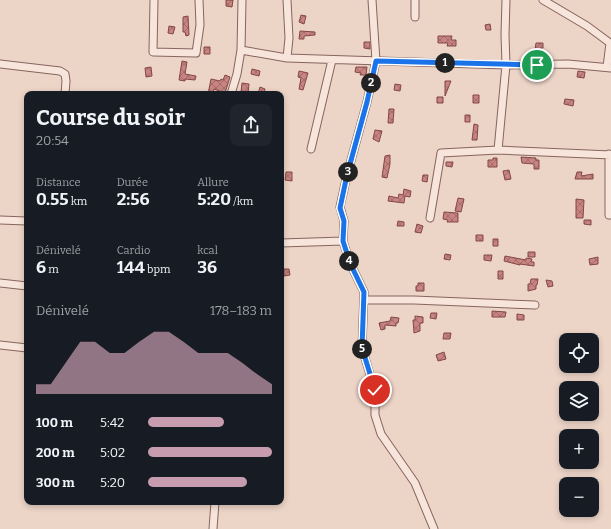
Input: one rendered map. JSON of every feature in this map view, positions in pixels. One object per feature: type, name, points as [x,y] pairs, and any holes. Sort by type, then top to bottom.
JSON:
[{"type":"street","points":[[154,0],[154,52],[196,53],[200,25],[199,0]]},
{"type":"street","points":[[232,91],[237,74],[241,50],[242,0]]},
{"type":"street","points":[[286,58],[289,38],[287,0]]},
{"type":"street","points":[[372,0],[376,61],[340,208],[344,221],[343,241],[350,263],[364,292],[362,348],[375,390],[375,415],[379,428],[381,434],[415,483],[434,529]]},
{"type":"street","points":[[415,0],[415,17]]},
{"type":"street","points":[[498,150],[506,65],[506,0]]},
{"type":"street","points":[[241,50],[286,58],[506,65],[568,64],[609,68],[611,42],[543,0]]},
{"type":"street","points":[[311,149],[332,60]]},
{"type":"street","points":[[0,64],[60,71],[65,74],[65,91]]},
{"type":"street","points":[[430,218],[441,153],[498,150],[610,154],[609,215],[611,216]]},
{"type":"street","points":[[0,220],[24,221]]},
{"type":"street","points":[[284,243],[343,241]]},
{"type":"street","points":[[0,283],[24,286]]},
{"type":"street","points":[[364,300],[414,300],[535,305]]},
{"type":"street","points":[[0,345],[24,348]]},
{"type":"street","points":[[213,529],[215,505]]},
{"type":"building","points":[[226,0],[233,0],[232,7],[226,6]]},
{"type":"building","points":[[301,15],[306,16],[304,24],[299,22]]},
{"type":"building","points":[[188,16],[189,35],[186,36],[185,32],[183,32],[183,17]]},
{"type":"building","points":[[490,24],[491,30],[486,30],[485,25]]},
{"type":"building","points":[[169,26],[175,27],[173,34],[168,33]]},
{"type":"building","points":[[300,31],[315,32],[315,35],[304,36],[304,39],[299,39]]},
{"type":"building","points":[[438,36],[452,36],[451,40],[456,40],[456,46],[447,46],[448,43],[438,43]]},
{"type":"building","points":[[364,42],[370,42],[370,49],[364,48]]},
{"type":"building","points":[[536,43],[543,43],[543,48],[540,48],[540,50],[535,50]]},
{"type":"building","points":[[204,47],[210,47],[210,54],[204,54]]},
{"type":"building","points":[[182,61],[187,62],[185,74],[196,76],[195,80],[179,80]]},
{"type":"building","points":[[151,67],[152,76],[146,77],[145,68]]},
{"type":"building","points":[[356,67],[367,67],[366,75],[360,75],[361,73],[355,72]]},
{"type":"building","points":[[252,69],[260,71],[259,76],[251,74]]},
{"type":"building","points":[[299,71],[308,73],[303,90],[299,89],[301,78],[298,77]]},
{"type":"building","points":[[578,71],[585,72],[584,78],[577,77]]},
{"type":"building","points":[[225,75],[230,77],[226,91],[214,89],[214,91],[209,91],[211,79],[220,81],[221,79],[223,80]]},
{"type":"building","points":[[445,81],[451,81],[445,96]]},
{"type":"building","points":[[242,83],[249,84],[248,91],[241,91]]},
{"type":"building","points":[[395,84],[401,85],[400,91],[394,90]]},
{"type":"building","points":[[260,87],[265,89],[265,91],[259,91]]},
{"type":"building","points":[[473,95],[479,95],[479,103],[473,103]]},
{"type":"building","points":[[437,97],[443,97],[443,103],[437,103]]},
{"type":"building","points":[[565,99],[574,100],[573,106],[564,104]]},
{"type":"building","points":[[389,109],[394,109],[393,123],[388,123]]},
{"type":"building","points":[[465,115],[470,115],[470,122],[465,122]]},
{"type":"building","points":[[474,124],[478,125],[477,140],[472,140]]},
{"type":"building","points":[[375,130],[382,131],[379,142],[373,139]]},
{"type":"building","points":[[390,155],[387,178],[382,177],[385,156]]},
{"type":"building","points":[[521,157],[536,158],[536,160],[539,160],[539,169],[534,169],[534,164],[522,163]]},
{"type":"building","points":[[493,158],[497,158],[497,167],[488,167],[488,160],[493,160]]},
{"type":"building","points":[[446,162],[453,162],[452,167],[446,166]]},
{"type":"building","points":[[509,170],[511,179],[505,180],[503,171]]},
{"type":"building","points":[[286,172],[292,172],[292,181],[285,180]]},
{"type":"building","points":[[577,172],[582,172],[581,176],[593,174],[593,179],[575,179]]},
{"type":"building","points":[[423,175],[428,175],[427,182],[422,181]]},
{"type":"building","points":[[404,189],[411,191],[410,197],[405,196],[404,203],[388,201],[389,196],[398,198],[399,194],[403,195]]},
{"type":"building","points":[[458,198],[464,199],[461,212],[455,211]]},
{"type":"building","points":[[576,199],[584,200],[583,218],[576,218]]},
{"type":"building","points":[[444,212],[458,213],[458,222],[447,222],[448,220],[443,219]]},
{"type":"building","points":[[584,220],[591,220],[591,225],[584,224]]},
{"type":"building","points":[[398,221],[404,222],[404,226],[397,226]]},
{"type":"building","points":[[417,224],[423,226],[421,233],[415,232]]},
{"type":"building","points":[[476,235],[483,235],[483,241],[476,241]]},
{"type":"building","points":[[493,239],[498,239],[498,246],[493,246]]},
{"type":"building","points":[[528,252],[535,252],[535,257],[528,257]]},
{"type":"building","points":[[445,254],[451,255],[450,260],[444,259]]},
{"type":"building","points":[[484,255],[492,255],[491,261],[484,260]]},
{"type":"building","points":[[505,256],[526,260],[526,258],[532,259],[531,262],[534,262],[534,266],[520,265],[504,261]]},
{"type":"building","points":[[598,257],[598,264],[590,265],[589,259]]},
{"type":"building","points":[[284,269],[289,269],[290,275],[284,276]]},
{"type":"building","points":[[498,271],[503,271],[503,279],[498,279]]},
{"type":"building","points":[[531,279],[538,279],[536,289],[528,291],[528,284],[530,284]]},
{"type":"building","points":[[546,280],[552,281],[553,286],[548,287]]},
{"type":"building","points":[[418,283],[424,283],[424,291],[416,291],[416,286],[418,286]]},
{"type":"building","points":[[492,311],[506,312],[505,317],[492,317]]},
{"type":"building","points":[[431,313],[437,313],[436,319],[430,318]]},
{"type":"building","points":[[517,314],[524,315],[524,320],[517,320]]},
{"type":"building","points":[[415,316],[423,317],[423,323],[420,323],[420,331],[414,333],[413,320],[415,320]]},
{"type":"building","points":[[391,317],[399,318],[396,326],[385,325],[385,329],[381,330],[379,323],[390,321]]},
{"type":"building","points":[[444,333],[451,333],[450,339],[443,339]]},
{"type":"building","points":[[444,352],[446,359],[438,361],[436,355]]},
{"type":"route","points":[[375,390],[362,348],[364,292],[350,263],[343,241],[344,221],[340,208],[376,61],[537,65]]}]
